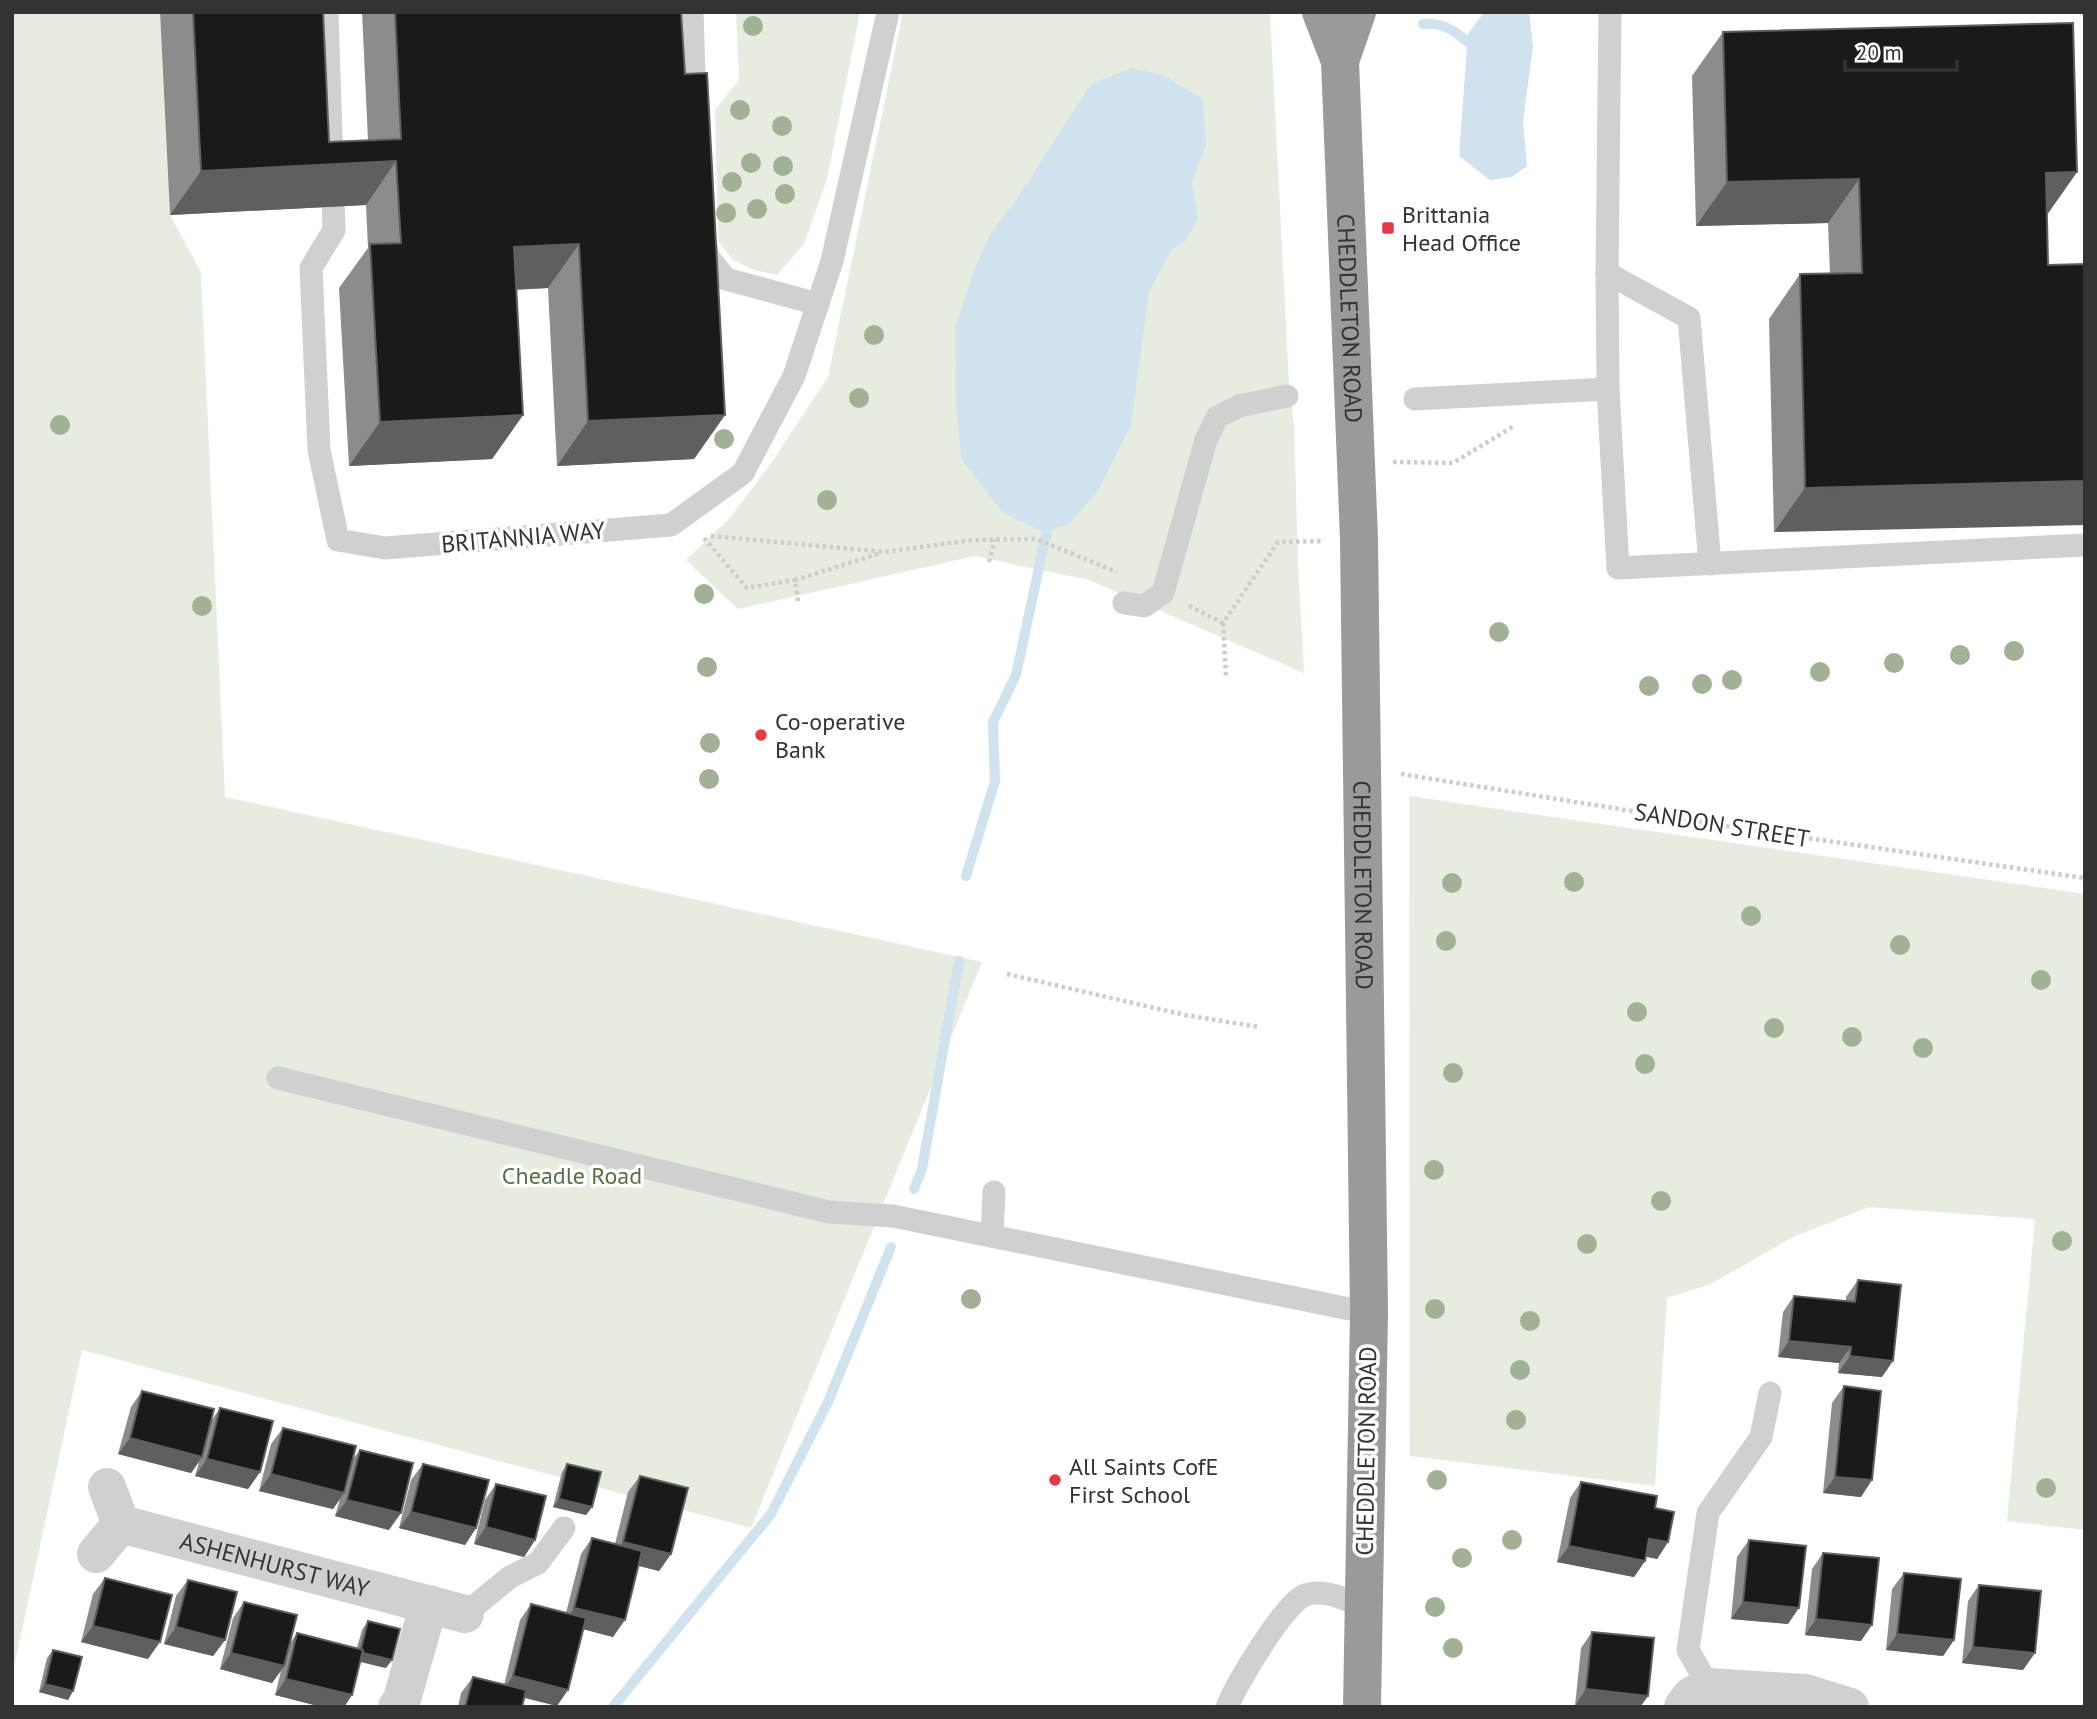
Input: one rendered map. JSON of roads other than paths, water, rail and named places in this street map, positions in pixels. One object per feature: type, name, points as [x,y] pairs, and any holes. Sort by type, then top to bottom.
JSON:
[{"type":"highway","name":"CHEDDLETON ROAD","points":[[1321,12],[1340,61],[1359,539],[1368,1313],[1362,1707]]},
{"type":"highway","name":"CHEDDLETON ROAD","points":[[1340,61],[1357,12]]},
{"type":"street","points":[[96,1555],[121,1524],[107,1487]]},
{"type":"street","name":"ASHENHURST WAY","points":[[121,1524],[465,1614]]},
{"type":"street","points":[[397,1707],[402,1699],[429,1604]]},
{"type":"street","points":[[1696,1697],[1805,1693],[1850,1707]]},
{"type":"lane","name":"BRITANNIA WAY","points":[[327,12],[334,230],[311,268],[319,450],[338,540],[385,548],[671,525],[743,473],[794,376],[832,261],[888,12]]},
{"type":"lane","points":[[692,12],[696,132]]},
{"type":"lane","points":[[1610,12],[1608,389],[1618,568],[2085,545]]},
{"type":"lane","points":[[702,221],[708,257],[726,279],[818,304]]},
{"type":"lane","points":[[1607,273],[1689,318],[1710,564]]},
{"type":"lane","points":[[1415,399],[1608,389]]},
{"type":"lane","points":[[1124,603],[1144,606],[1163,593],[1206,440],[1217,417],[1239,406],[1287,396]]},
{"type":"lane","points":[[278,1078],[829,1212],[893,1216],[1368,1313]]},
{"type":"lane","points":[[992,1236],[994,1192]]},
{"type":"lane","points":[[1696,1697],[1688,1650],[1708,1513],[1761,1437],[1770,1394]]},
{"type":"lane","points":[[465,1614],[510,1577],[538,1563],[564,1528]]},
{"type":"lane","points":[[1227,1707],[1234,1690],[1283,1615],[1304,1595],[1328,1594],[1363,1606]]},
{"type":"water","points":[[1484,12],[1529,12],[1533,46],[1523,121],[1527,166],[1512,177],[1490,180],[1459,156],[1468,34]]},
{"type":"water","points":[[1131,68],[1163,75],[1203,99],[1206,145],[1192,181],[1198,220],[1185,241],[1171,250],[1149,292],[1131,425],[1098,491],[1070,523],[1046,533],[1002,512],[961,458],[956,405],[955,328],[976,265],[992,231],[1014,203],[1091,84]]},
{"type":"waterway","points":[[1423,24],[1447,28],[1478,50]]},
{"type":"waterway","points":[[966,876],[995,781],[993,722],[1016,675],[1049,521]]},
{"type":"waterway","points":[[914,1189],[922,1169],[959,961]]},
{"type":"waterway","points":[[613,1707],[771,1514],[828,1402],[891,1247]]},
{"type":"place","name":"Brittania Head Office","points":[[1388,228]]},
{"type":"place","name":"Co-operative Bank","points":[[761,735]]},
{"type":"place","name":"All Saints CofE First School","points":[[1055,1480]]},
{"type":"park label","name":"Cheadle Road","points":[[572,1175]]}]
